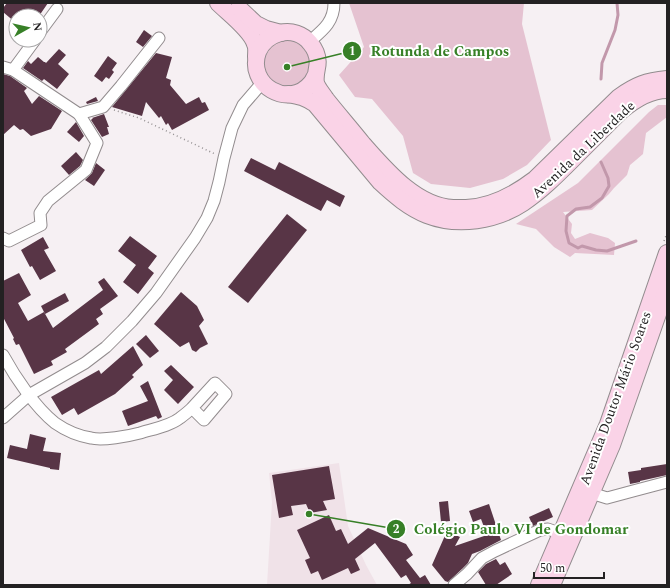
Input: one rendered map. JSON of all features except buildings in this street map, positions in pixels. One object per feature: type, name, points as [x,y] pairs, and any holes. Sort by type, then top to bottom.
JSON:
[{"type":"main road","points":[[218,3],[242,25],[252,37],[255,43],[256,70],[262,83],[279,94],[297,93],[312,83],[318,66],[317,57],[309,42],[296,34],[266,29],[256,24],[233,3]]},
{"type":"main road","points":[[256,56],[265,41],[273,35],[281,32]]},
{"type":"main road","name":"Avenida da Liberdade","points":[[316,75],[316,82],[326,99],[392,175],[420,197],[434,204],[453,208],[472,208],[484,206],[511,196],[535,179],[619,97],[632,88],[650,81],[667,79]]},
{"type":"main road","name":"Avenida da Liberdade","points":[[288,94],[308,98],[315,104],[380,182],[406,204],[426,215],[442,220],[473,221],[488,218],[508,211],[523,203],[550,182],[621,111],[633,101],[654,92],[667,90]]},
{"type":"main road","name":"Avenida Doutor Mário Soares","points":[[539,585],[608,424],[667,253]]},
{"type":"main road","name":"Avenida Doutor Mário Soares","points":[[552,585],[615,438],[667,288]]},
{"type":"street","points":[[309,42],[328,23],[333,15],[334,3]]},
{"type":"street","points":[[48,21],[57,9]]},
{"type":"street","points":[[79,114],[103,107],[159,38]]},
{"type":"street","points":[[3,238],[9,241],[41,225],[40,213],[48,201],[86,170],[97,143],[79,114],[8,69],[28,48]]},
{"type":"street","points":[[3,418],[29,395],[85,363],[106,347],[132,321],[156,293],[196,238],[207,218],[216,195],[224,158],[236,117],[243,105],[262,83]]},
{"type":"street","points":[[3,355],[29,395],[55,423],[70,432],[93,439],[129,436],[160,427],[179,419],[192,408]]},
{"type":"street","points":[[591,493],[607,498],[667,482]]},
{"type":"street","points":[[454,585],[482,558],[495,551],[540,530],[548,529],[562,534]]},
{"type":"path","points":[[106,104],[111,109],[139,118],[224,158]]},
{"type":"shaded area","points":[[349,3],[524,3],[522,24],[551,140],[527,165],[503,179],[470,188],[431,184],[413,173],[403,136],[372,99],[355,97],[339,75],[364,47]]},
{"type":"shaded area","points":[[283,38],[300,41],[311,55],[311,71],[302,84],[286,89],[271,83],[262,70],[263,53],[268,46]]},
{"type":"shaded area","points":[[658,105],[667,105],[667,117],[646,133],[643,154],[630,165],[627,175],[592,210],[563,212],[572,224],[571,233],[575,239],[590,233],[608,238],[615,243],[614,255],[575,253],[570,257],[554,247],[536,229],[516,224],[578,183],[649,112]]},
{"type":"shaded area","points":[[339,463],[348,526],[377,585],[267,585],[272,502],[269,473]]},
{"type":"waterway","points":[[601,79],[602,63],[615,30],[618,15],[617,3]]},
{"type":"waterway","points":[[601,162],[608,178],[609,186],[602,198],[590,207],[576,209],[567,216],[566,231],[569,243],[578,248],[582,246],[607,251],[636,241]]},
{"type":"place","name":"Rotunda de Campos","points":[[287,67]]},
{"type":"place","name":"Colégio Paulo VI de Gondomar","points":[[309,514]]}]
